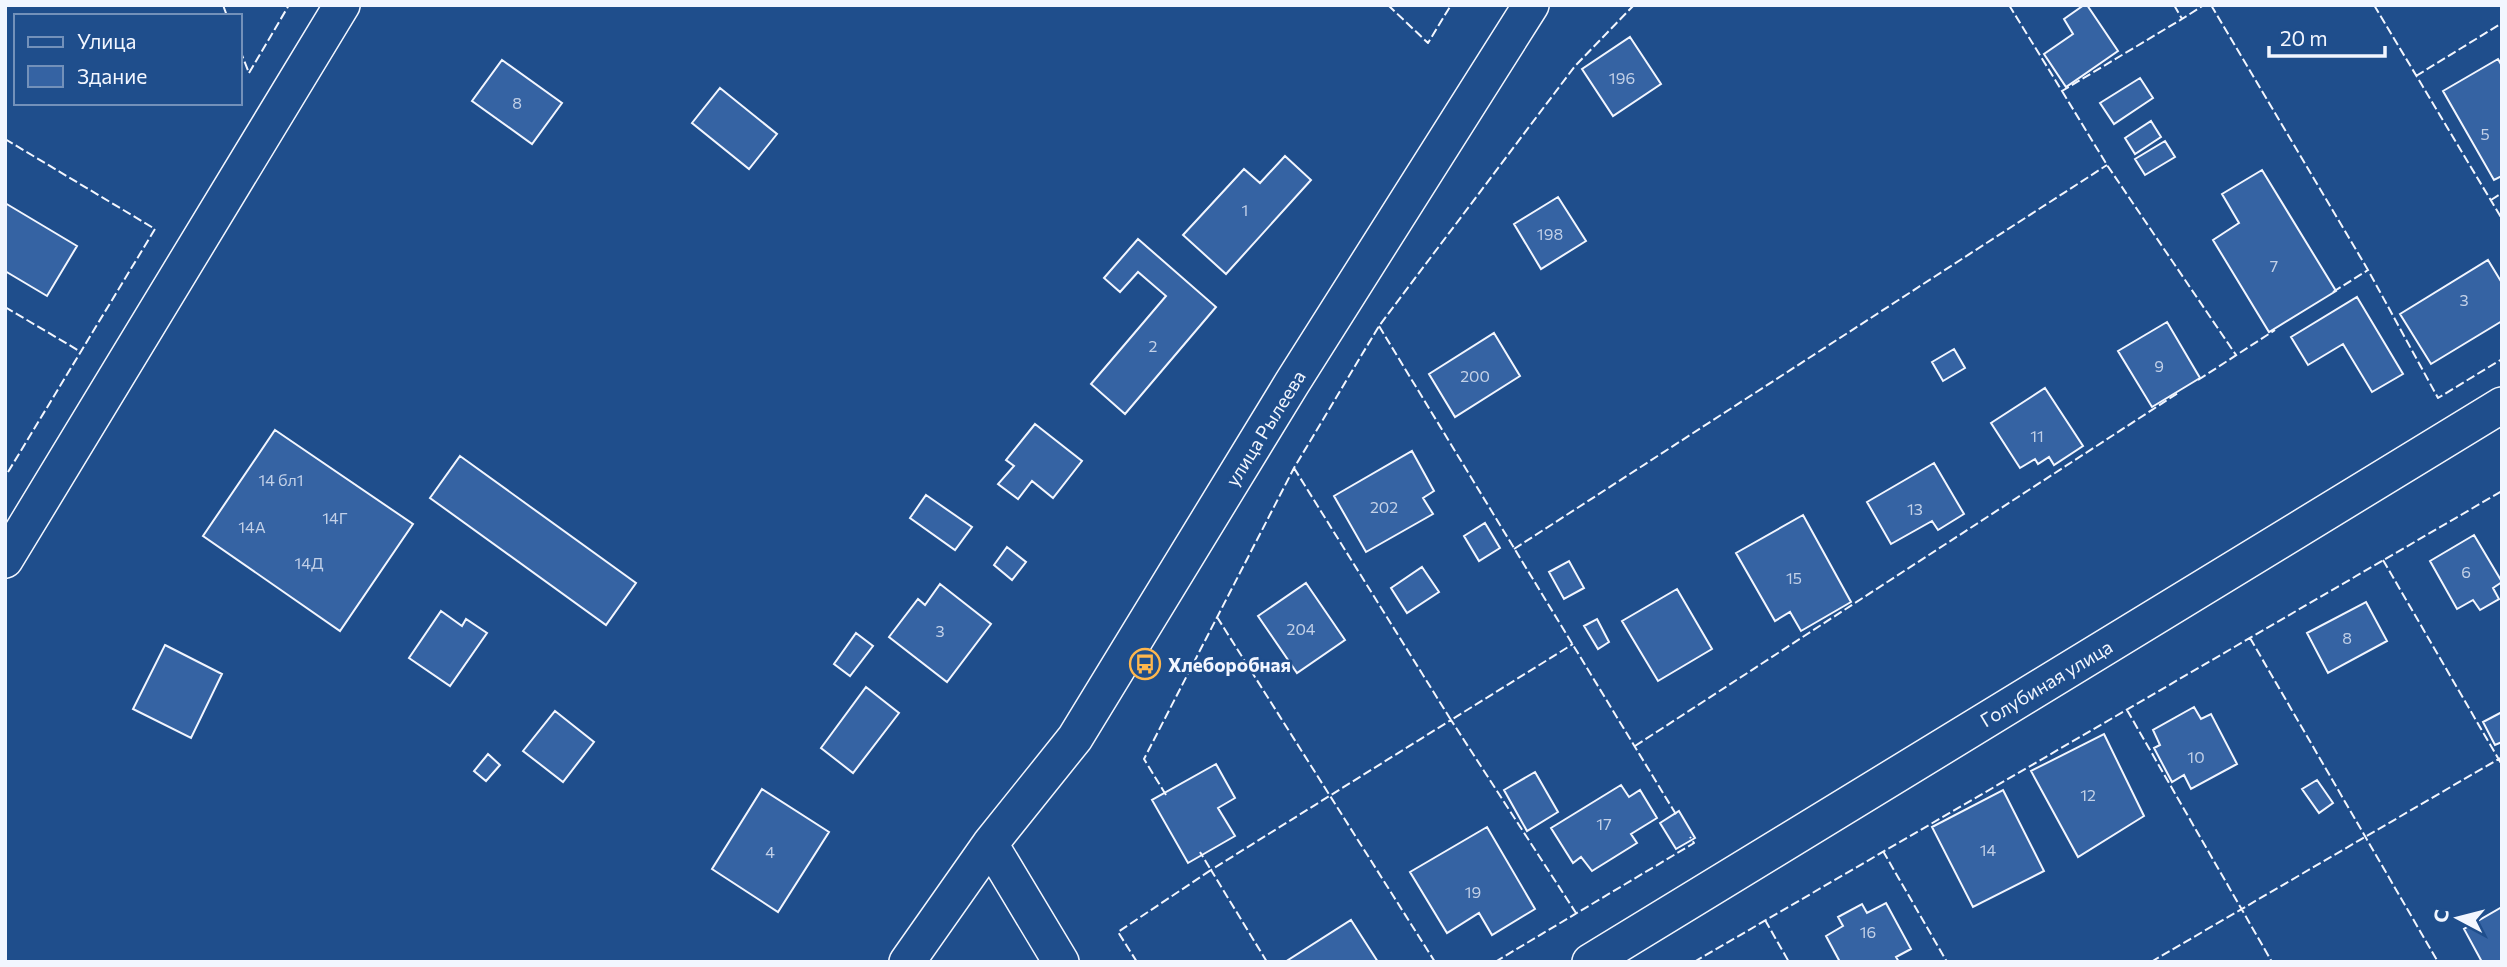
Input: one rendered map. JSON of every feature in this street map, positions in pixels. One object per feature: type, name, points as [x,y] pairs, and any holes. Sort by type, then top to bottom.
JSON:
[{"type":"street","points":[[5,560],[342,5]]},
{"type":"street","name":"улица Рылеева","points":[[906,962],[990,844],[1075,738],[1292,383],[1531,5]]},
{"type":"street","name":"Голубиная улица","points":[[1590,962],[2502,405]]},
{"type":"street","points":[[990,844],[1060,962]]},
{"type":"building","points":[[2087,5],[2118,51],[2066,87],[2044,54],[2073,34],[2064,19]]},
{"type":"building","points":[[1630,37],[1661,84],[1613,116],[1582,69]]},
{"type":"building","points":[[2498,59],[2502,66],[2502,176],[2494,180],[2443,91]]},
{"type":"building","points":[[502,60],[562,103],[532,144],[472,101]]},
{"type":"building","points":[[2140,78],[2153,98],[2114,124],[2100,103]]},
{"type":"building","points":[[720,88],[777,134],[749,169],[692,123]]},
{"type":"building","points":[[2151,121],[2161,137],[2135,154],[2125,138]]},
{"type":"building","points":[[2165,141],[2175,157],[2145,175],[2135,159]]},
{"type":"building","points":[[1285,156],[1311,180],[1226,274],[1183,235],[1244,169],[1260,183]]},
{"type":"building","points":[[2262,170],[2336,291],[2269,332],[2213,240],[2239,223],[2222,194]]},
{"type":"building","points":[[1558,197],[1586,241],[1541,269],[1514,224]]},
{"type":"building","points":[[5,203],[77,246],[47,296],[5,271]]},
{"type":"building","points":[[1138,239],[1216,307],[1125,414],[1091,384],[1166,296],[1138,272],[1120,292],[1104,278]]},
{"type":"building","points":[[2488,260],[2502,283],[2502,321],[2431,364],[2400,314]]},
{"type":"building","points":[[2357,297],[2403,374],[2372,392],[2343,344],[2308,365],[2291,337]]},
{"type":"building","points":[[2167,322],[2200,378],[2152,407],[2118,351]]},
{"type":"building","points":[[1494,333],[1520,376],[1455,417],[1429,374]]},
{"type":"building","points":[[1954,349],[1965,368],[1943,381],[1932,362]]},
{"type":"building","points":[[2045,388],[2083,446],[2054,465],[2049,457],[2038,464],[2035,459],[2020,468],[1991,423]]},
{"type":"building","points":[[1035,424],[1082,461],[1053,498],[1032,481],[1018,499],[998,484],[1014,466],[1006,460]]},
{"type":"building","points":[[275,430],[413,524],[340,631],[203,536]]},
{"type":"building","points":[[1412,451],[1434,491],[1423,498],[1433,514],[1366,552],[1334,496]]},
{"type":"building","points":[[460,456],[636,583],[606,625],[430,498]]},
{"type":"building","points":[[1934,463],[1964,514],[1938,530],[1932,521],[1891,544],[1867,502]]},
{"type":"building","points":[[926,495],[972,527],[955,550],[910,518]]},
{"type":"building","points":[[1803,515],[1851,602],[1801,631],[1790,612],[1775,621],[1736,553]]},
{"type":"building","points":[[1485,523],[1500,548],[1479,561],[1464,536]]},
{"type":"building","points":[[2474,535],[2502,582],[2493,588],[2499,599],[2480,610],[2473,600],[2457,609],[2430,561]]},
{"type":"building","points":[[1007,547],[1026,562],[1012,580],[994,565]]},
{"type":"building","points":[[1569,561],[1584,588],[1564,599],[1549,572]]},
{"type":"building","points":[[1422,567],[1439,592],[1407,613],[1391,588]]},
{"type":"building","points":[[1306,583],[1345,640],[1297,673],[1258,616]]},
{"type":"building","points":[[940,584],[991,624],[947,682],[889,637],[918,599],[925,605]]},
{"type":"building","points":[[1677,589],[1712,649],[1658,681],[1622,621]]},
{"type":"building","points":[[2366,602],[2387,641],[2328,673],[2307,633]]},
{"type":"building","points":[[441,611],[462,626],[466,619],[487,633],[450,686],[409,658]]},
{"type":"building","points":[[1597,619],[1609,642],[1598,649],[1584,626]]},
{"type":"building","points":[[856,633],[873,646],[850,676],[834,664]]},
{"type":"building","points":[[165,645],[222,674],[191,738],[133,709]]},
{"type":"building","points":[[866,687],[899,713],[853,773],[821,748]]},
{"type":"building","points":[[2194,707],[2201,719],[2211,714],[2237,764],[2191,789],[2184,775],[2172,782],[2154,748],[2160,745],[2153,730]]},
{"type":"building","points":[[555,711],[594,742],[563,782],[523,751]]},
{"type":"building","points":[[2502,712],[2502,742],[2495,745],[2483,722]]},
{"type":"building","points":[[2104,734],[2144,816],[2078,857],[2031,771]]},
{"type":"building","points":[[488,754],[500,765],[486,781],[474,771]]},
{"type":"building","points":[[1216,764],[1235,798],[1218,808],[1235,836],[1188,863],[1152,800]]},
{"type":"building","points":[[1535,772],[1558,812],[1527,831],[1504,790]]},
{"type":"building","points":[[2317,780],[2333,803],[2319,813],[2302,789]]},
{"type":"building","points":[[1621,785],[1629,797],[1640,790],[1657,818],[1631,834],[1637,843],[1592,871],[1581,857],[1573,863],[1551,828]]},
{"type":"building","points":[[762,789],[829,832],[778,912],[712,869]]},
{"type":"building","points":[[2003,790],[2044,871],[1973,907],[1932,827]]},
{"type":"building","points":[[1679,811],[1695,838],[1676,849],[1660,823]]},
{"type":"building","points":[[1487,827],[1535,909],[1492,935],[1479,913],[1447,933],[1410,872]]},
{"type":"building","points":[[1886,903],[1911,949],[1896,957],[1899,962],[1840,962],[1826,936],[1843,926],[1838,917],[1862,904],[1867,913]]},
{"type":"building","points":[[2502,907],[2502,962],[2482,962],[2464,929]]},
{"type":"building","points":[[1351,920],[1378,962],[1285,962]]},
{"type":"fence","points":[[223,5],[226,14]]},
{"type":"fence","points":[[249,73],[289,5]]},
{"type":"fence","points":[[1388,5],[1428,43],[1451,5]]},
{"type":"fence","points":[[1166,795],[1144,759],[1294,468],[1379,326],[1575,66],[1634,5]]},
{"type":"fence","points":[[2009,5],[2062,91],[2182,19]]},
{"type":"fence","points":[[2174,5],[2182,19],[2204,5]]},
{"type":"fence","points":[[2211,5],[2368,270],[2438,398],[2502,359]]},
{"type":"fence","points":[[2374,5],[2502,219]]},
{"type":"fence","points":[[2416,76],[2502,23]]},
{"type":"fence","points":[[242,55],[249,73]]},
{"type":"fence","points":[[2062,91],[2107,165],[2236,355]]},
{"type":"fence","points":[[5,139],[155,229],[5,477]]},
{"type":"fence","points":[[1514,549],[2107,165]]},
{"type":"fence","points":[[2491,200],[2502,193]]},
{"type":"fence","points":[[2333,292],[2368,270]]},
{"type":"fence","points":[[5,307],[81,352]]},
{"type":"fence","points":[[1379,326],[1677,816]]},
{"type":"fence","points":[[2198,380],[2275,330]]},
{"type":"fence","points":[[1635,746],[2178,393]]},
{"type":"fence","points":[[1294,468],[1451,720],[1573,644]]},
{"type":"fence","points":[[1694,962],[2502,491]]},
{"type":"fence","points":[[2383,560],[2502,765]]},
{"type":"fence","points":[[1217,617],[1435,962]]},
{"type":"fence","points":[[2250,638],[2438,962]]},
{"type":"fence","points":[[2127,710],[2272,962]]},
{"type":"fence","points":[[1267,962],[1211,870],[1451,720],[1576,913]]},
{"type":"fence","points":[[2151,962],[2502,757]]},
{"type":"fence","points":[[1495,962],[1694,843],[1690,837]]},
{"type":"fence","points":[[1883,851],[1947,962]]},
{"type":"fence","points":[[1137,962],[1118,932],[1211,870],[1200,852]]},
{"type":"fence","points":[[1765,920],[1789,962]]},
{"type":"place","name":"Хлеборобная","points":[[1145,664]]}]
